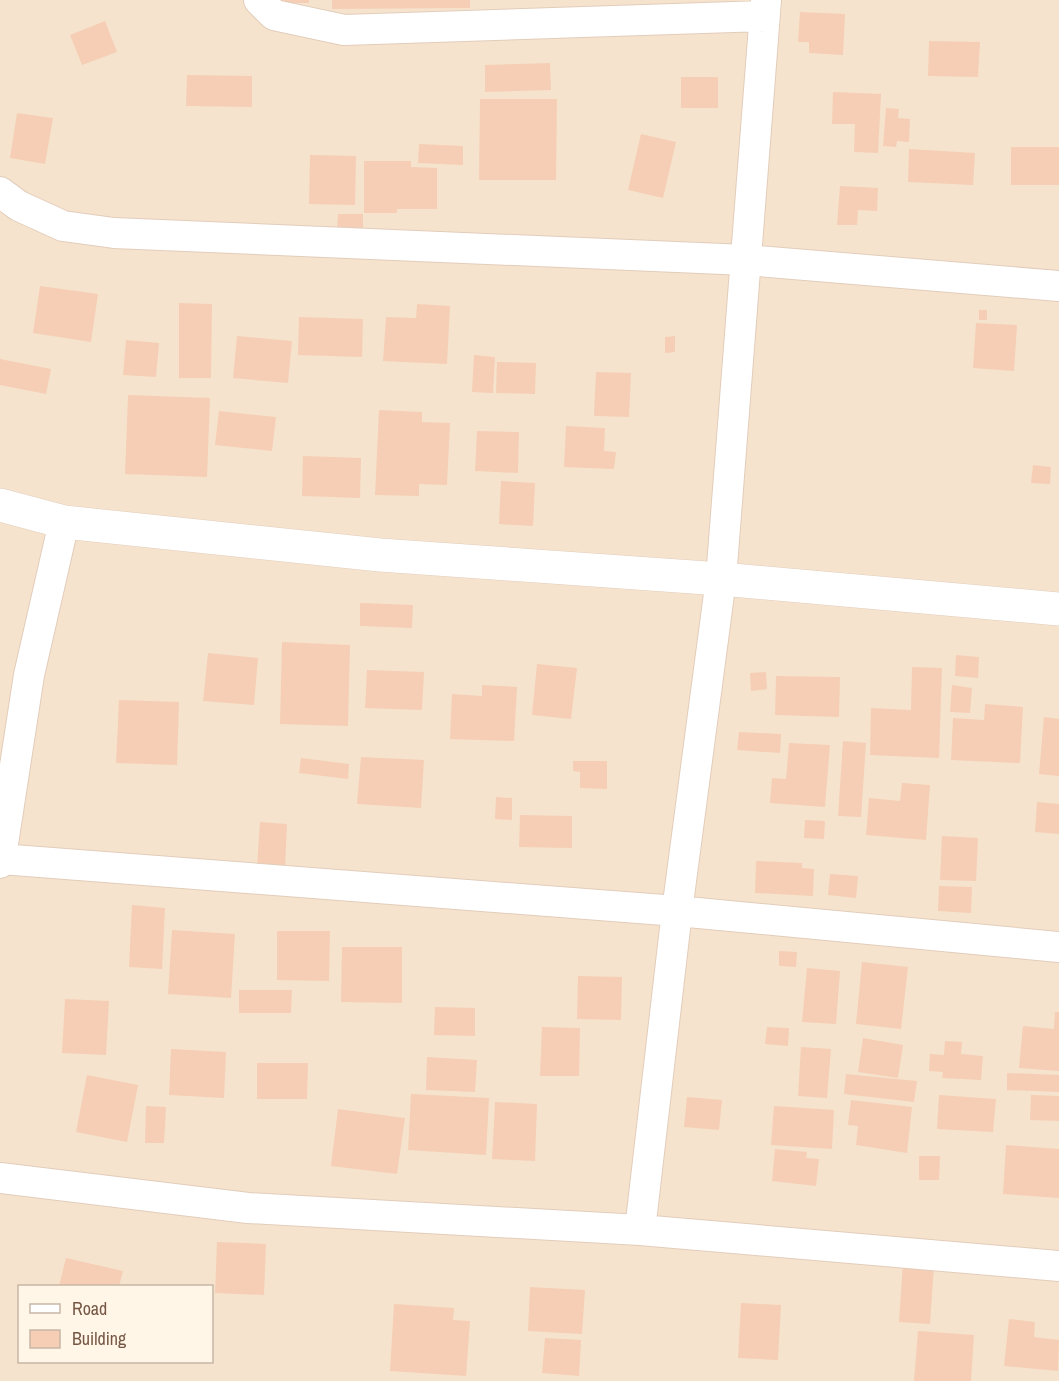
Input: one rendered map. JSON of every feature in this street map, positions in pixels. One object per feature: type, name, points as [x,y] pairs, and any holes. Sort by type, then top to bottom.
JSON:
[{"type":"street","points":[[259,0],[274,15],[344,30],[765,8],[721,579],[677,912],[640,1230]]},
{"type":"street","points":[[0,192],[20,206],[63,226],[114,233],[746,261],[1059,286]]},
{"type":"street","points":[[0,505],[64,522],[381,555],[721,579],[1059,609]]},
{"type":"street","points":[[64,522],[29,675],[0,860],[677,912],[1059,947]]},
{"type":"street","points":[[0,1178],[248,1208],[640,1230],[1059,1266]]},
{"type":"shaded area","points":[[0,0],[1059,0],[1059,1381],[0,1381]]},
{"type":"building","points":[[282,0],[309,0],[309,3],[282,3]]},
{"type":"building","points":[[332,0],[470,0],[470,8],[332,9]]},
{"type":"building","points":[[800,12],[845,14],[843,55],[809,53],[809,42],[798,42]]},
{"type":"building","points":[[105,21],[117,52],[82,65],[70,35]]},
{"type":"building","points":[[929,41],[980,42],[978,77],[928,76]]},
{"type":"building","points":[[550,63],[551,90],[485,92],[485,65]]},
{"type":"building","points":[[187,75],[252,76],[252,107],[186,106]]},
{"type":"building","points":[[681,77],[718,77],[718,108],[681,108]]},
{"type":"building","points":[[833,92],[881,94],[878,153],[854,152],[855,124],[832,124]]},
{"type":"building","points":[[480,99],[557,99],[556,180],[479,180]]},
{"type":"building","points":[[886,108],[899,109],[898,118],[910,119],[909,142],[897,141],[896,147],[883,146]]},
{"type":"building","points":[[17,113],[53,118],[45,164],[10,158]]},
{"type":"building","points":[[641,134],[676,142],[663,198],[628,190]]},
{"type":"building","points":[[419,144],[463,146],[463,165],[418,163]]},
{"type":"building","points":[[1011,147],[1059,147],[1059,185],[1011,185]]},
{"type":"building","points":[[909,149],[975,153],[973,185],[908,182]]},
{"type":"building","points":[[310,155],[356,156],[355,205],[309,204]]},
{"type":"building","points":[[364,161],[411,161],[411,167],[437,168],[437,209],[397,209],[397,213],[364,213]]},
{"type":"building","points":[[840,186],[878,188],[877,211],[858,210],[857,225],[837,225]]},
{"type":"building","points":[[338,214],[363,214],[363,231],[337,230]]},
{"type":"building","points":[[40,286],[98,294],[91,342],[33,333]]},
{"type":"building","points":[[179,303],[212,304],[211,378],[179,378]]},
{"type":"building","points":[[417,304],[450,306],[447,364],[383,361],[386,317],[416,318]]},
{"type":"building","points":[[979,310],[987,310],[987,320],[979,320]]},
{"type":"building","points":[[299,317],[363,319],[362,357],[298,355]]},
{"type":"building","points":[[976,323],[1017,325],[1014,371],[973,368]]},
{"type":"building","points":[[237,336],[292,341],[288,383],[233,378]]},
{"type":"building","points":[[675,336],[675,352],[665,353],[665,337]]},
{"type":"building","points":[[126,340],[159,343],[156,377],[123,375]]},
{"type":"building","points":[[474,355],[495,357],[493,393],[472,392]]},
{"type":"building","points":[[0,359],[51,369],[46,394],[0,385]]},
{"type":"building","points":[[497,362],[536,363],[535,394],[496,393]]},
{"type":"building","points":[[596,372],[631,373],[629,417],[594,416]]},
{"type":"building","points":[[128,395],[210,398],[207,477],[125,474]]},
{"type":"building","points":[[379,410],[422,412],[422,422],[450,423],[447,485],[419,484],[419,496],[375,495]]},
{"type":"building","points":[[219,411],[276,417],[272,451],[215,445]]},
{"type":"building","points":[[566,426],[605,428],[604,451],[616,452],[614,469],[564,467]]},
{"type":"building","points":[[477,431],[519,432],[518,473],[475,471]]},
{"type":"building","points":[[303,456],[361,458],[360,498],[302,496]]},
{"type":"building","points":[[1033,465],[1051,467],[1050,484],[1031,483]]},
{"type":"building","points":[[501,481],[535,483],[533,526],[499,524]]},
{"type":"building","points":[[360,603],[413,605],[412,628],[360,626]]},
{"type":"building","points":[[282,642],[350,645],[348,726],[280,724]]},
{"type":"building","points":[[208,653],[258,658],[254,705],[203,701]]},
{"type":"building","points":[[956,655],[979,657],[978,678],[955,676]]},
{"type":"building","points":[[537,664],[577,668],[571,719],[532,715]]},
{"type":"building","points":[[912,667],[942,668],[939,758],[870,755],[871,708],[911,710]]},
{"type":"building","points":[[367,670],[424,672],[422,710],[365,708]]},
{"type":"building","points":[[766,672],[767,689],[751,691],[750,673]]},
{"type":"building","points":[[776,676],[840,677],[839,717],[775,715]]},
{"type":"building","points":[[482,685],[517,687],[514,741],[450,739],[452,694],[482,696]]},
{"type":"building","points":[[952,685],[972,688],[970,713],[950,712]]},
{"type":"building","points":[[119,700],[179,702],[177,765],[116,763]]},
{"type":"building","points":[[985,704],[1023,707],[1020,763],[951,760],[953,718],[984,720]]},
{"type":"building","points":[[1044,717],[1059,719],[1059,776],[1039,774]]},
{"type":"building","points":[[739,732],[781,734],[780,753],[737,750]]},
{"type":"building","points":[[843,741],[866,743],[861,817],[838,816]]},
{"type":"building","points":[[789,743],[830,745],[825,807],[770,803],[772,778],[786,779]]},
{"type":"building","points":[[361,757],[424,760],[421,808],[357,804]]},
{"type":"building","points":[[301,758],[349,764],[348,779],[299,773]]},
{"type":"building","points":[[573,761],[607,761],[607,789],[580,788],[580,772],[573,771]]},
{"type":"building","points":[[902,783],[930,785],[926,840],[866,835],[869,798],[900,801]]},
{"type":"building","points":[[496,797],[512,798],[512,820],[495,819]]},
{"type":"building","points":[[1037,802],[1059,804],[1059,834],[1035,832]]},
{"type":"building","points":[[520,815],[572,816],[572,848],[519,847]]},
{"type":"building","points":[[805,820],[825,821],[824,839],[804,838]]},
{"type":"building","points":[[260,822],[287,824],[285,868],[257,867]]},
{"type":"building","points":[[942,836],[978,838],[976,881],[940,880]]},
{"type":"building","points":[[756,861],[802,863],[802,868],[814,869],[813,896],[755,893]]},
{"type":"building","points":[[830,874],[858,876],[856,898],[828,895]]},
{"type":"building","points":[[939,886],[972,887],[971,913],[938,911]]},
{"type":"building","points":[[132,905],[165,908],[162,969],[129,967]]},
{"type":"building","points":[[172,930],[235,934],[231,998],[168,994]]},
{"type":"building","points":[[277,931],[330,931],[329,981],[277,980]]},
{"type":"building","points":[[342,947],[402,947],[402,1003],[341,1002]]},
{"type":"building","points":[[779,951],[797,952],[796,967],[779,966]]},
{"type":"building","points":[[862,962],[908,967],[901,1029],[856,1024]]},
{"type":"building","points":[[807,968],[840,971],[836,1024],[802,1022]]},
{"type":"building","points":[[578,976],[622,977],[621,1020],[577,1019]]},
{"type":"building","points":[[239,990],[292,990],[291,1013],[239,1013]]},
{"type":"building","points":[[65,999],[109,1001],[106,1055],[62,1053]]},
{"type":"building","points":[[435,1007],[475,1008],[475,1036],[434,1035]]},
{"type":"building","points":[[1055,1012],[1059,1012],[1059,1071],[1019,1068],[1023,1026],[1054,1029]]},
{"type":"building","points":[[542,1027],[580,1028],[579,1076],[540,1076]]},
{"type":"building","points":[[767,1027],[789,1028],[788,1046],[765,1044]]},
{"type":"building","points":[[863,1038],[903,1045],[898,1078],[858,1072]]},
{"type":"building","points":[[945,1041],[962,1042],[961,1054],[983,1056],[981,1080],[942,1078],[943,1072],[929,1071],[930,1054],[944,1055]]},
{"type":"building","points":[[801,1047],[831,1049],[827,1098],[798,1096]]},
{"type":"building","points":[[171,1049],[226,1052],[224,1098],[169,1095]]},
{"type":"building","points":[[427,1057],[477,1060],[475,1092],[426,1090]]},
{"type":"building","points":[[257,1063],[308,1063],[307,1099],[257,1099]]},
{"type":"building","points":[[1007,1073],[1059,1075],[1059,1092],[1007,1090]]},
{"type":"building","points":[[846,1074],[917,1081],[914,1102],[844,1094]]},
{"type":"building","points":[[87,1075],[138,1085],[127,1142],[76,1132]]},
{"type":"building","points":[[411,1094],[489,1098],[486,1155],[408,1150]]},
{"type":"building","points":[[939,1095],[996,1099],[993,1132],[937,1129]]},
{"type":"building","points":[[1031,1095],[1059,1096],[1059,1121],[1030,1120]]},
{"type":"building","points":[[687,1097],[722,1100],[719,1130],[684,1127]]},
{"type":"building","points":[[851,1100],[912,1107],[907,1153],[856,1145],[858,1126],[848,1125]]},
{"type":"building","points":[[495,1102],[537,1104],[535,1161],[492,1159]]},
{"type":"building","points":[[146,1106],[166,1107],[164,1143],[145,1143]]},
{"type":"building","points":[[774,1106],[834,1110],[832,1149],[771,1145]]},
{"type":"building","points":[[338,1109],[405,1118],[397,1174],[331,1166]]},
{"type":"building","points":[[1006,1145],[1059,1149],[1059,1198],[1003,1194]]},
{"type":"building","points":[[775,1149],[807,1152],[806,1158],[819,1159],[816,1186],[772,1181]]},
{"type":"building","points":[[919,1156],[940,1156],[939,1180],[919,1180]]},
{"type":"building","points":[[217,1242],[266,1244],[264,1295],[215,1293]]},
{"type":"building","points":[[66,1258],[123,1271],[119,1285],[59,1285]]},
{"type":"building","points":[[903,1263],[934,1266],[930,1324],[899,1322]]},
{"type":"building","points":[[530,1287],[585,1290],[582,1334],[528,1331]]},
{"type":"building","points":[[741,1303],[781,1305],[778,1360],[738,1358]]},
{"type":"building","points":[[394,1304],[454,1308],[453,1320],[470,1321],[466,1376],[390,1371]]},
{"type":"building","points":[[1009,1319],[1035,1322],[1034,1337],[1059,1340],[1058,1371],[1004,1366]]},
{"type":"building","points":[[918,1331],[974,1335],[971,1381],[914,1381]]},
{"type":"building","points":[[545,1338],[581,1340],[579,1376],[542,1373]]}]
